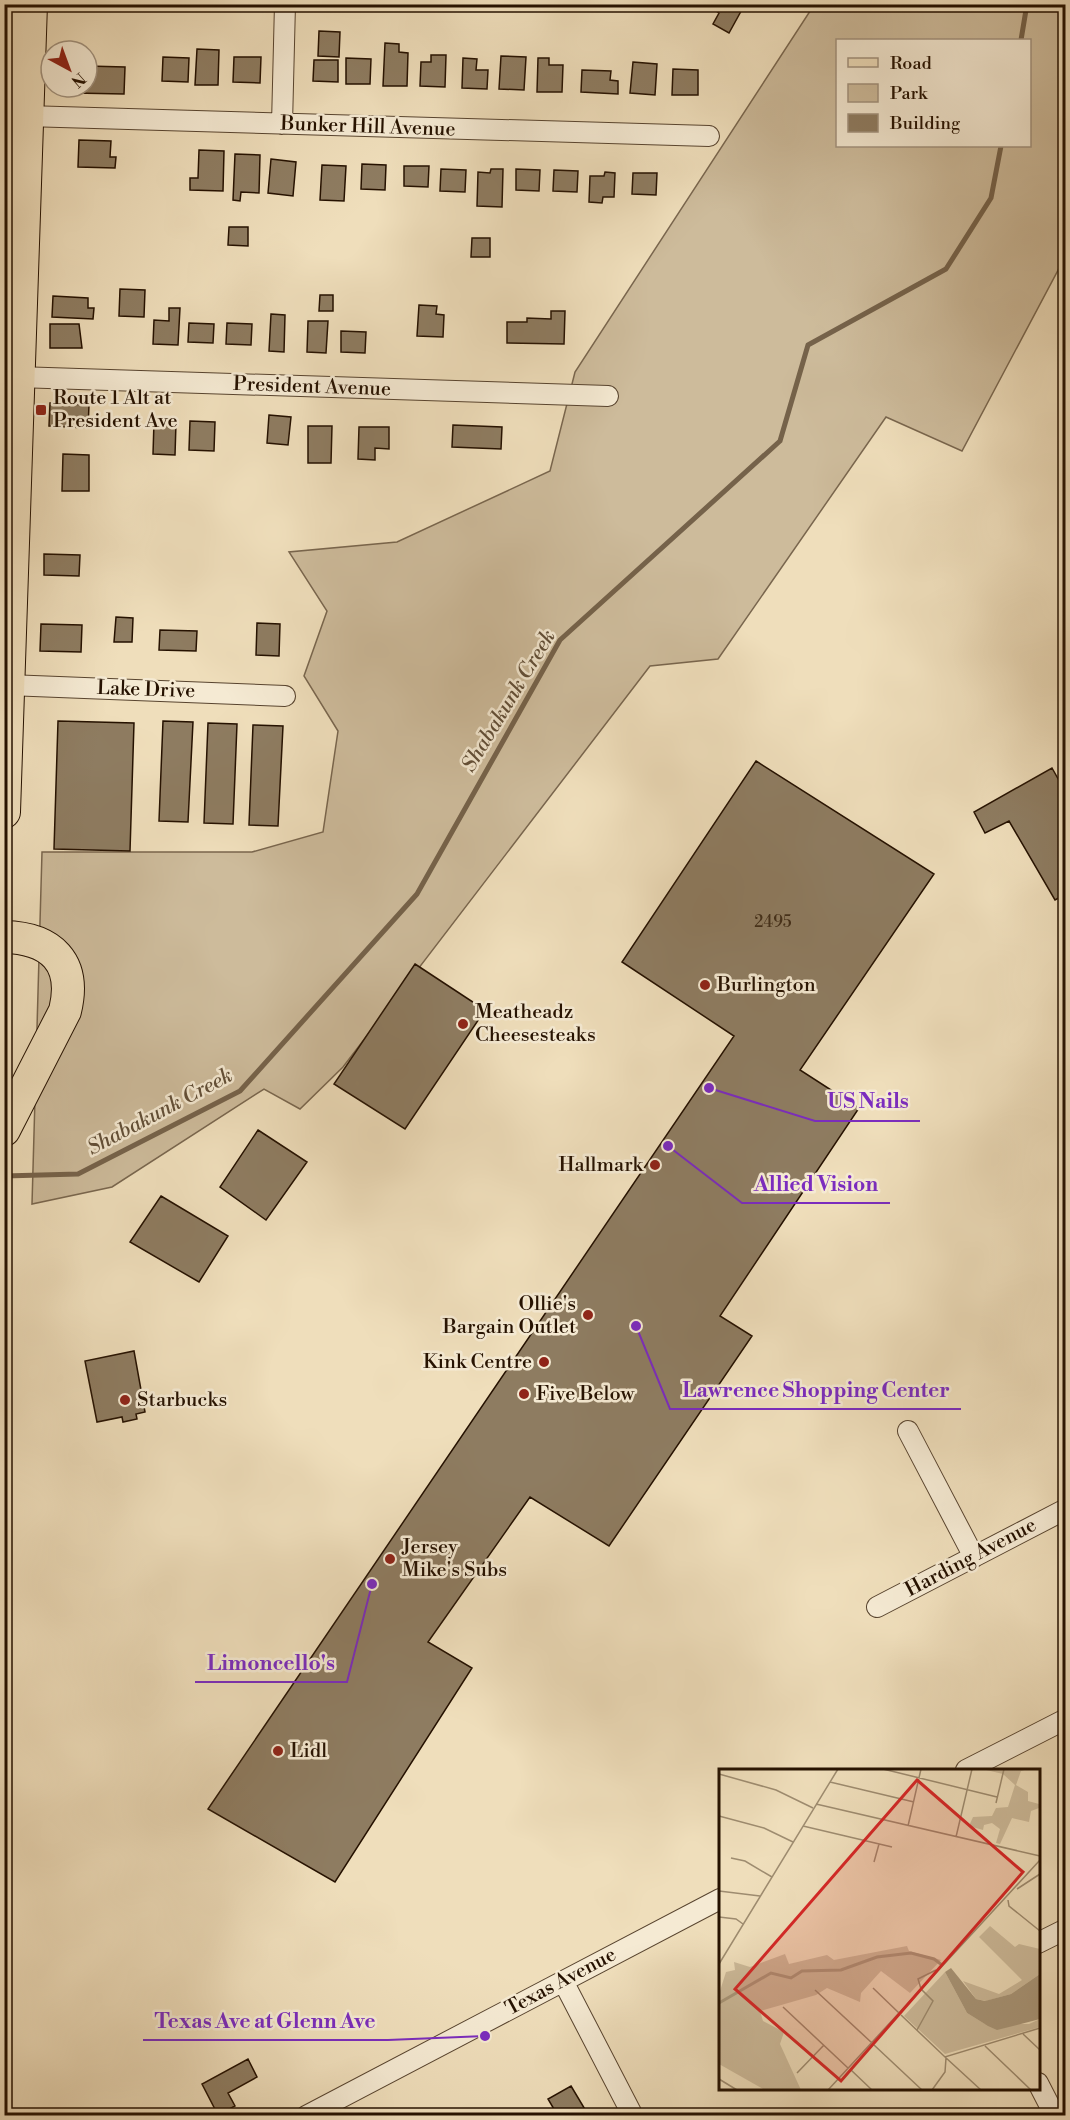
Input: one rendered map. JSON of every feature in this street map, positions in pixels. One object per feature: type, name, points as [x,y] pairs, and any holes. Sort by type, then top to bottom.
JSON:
[{"type":"main road","points":[[4,85],[8,4]]},
{"type":"main road","points":[[4,812],[31,4]]},
{"type":"main road","points":[[4,937],[26,938],[42,943],[54,952],[63,965],[68,980],[69,994],[65,1011],[4,1130]]},
{"type":"street","points":[[282,124],[285,4]]},
{"type":"street","name":"Bunker Hill Avenue","points":[[26,116],[709,136]]},
{"type":"street","name":"President Avenue","points":[[17,377],[608,396]]},
{"type":"street","name":"Lake Drive","points":[[8,685],[285,696]]},
{"type":"street","points":[[908,1431],[974,1557]]},
{"type":"street","name":"Harding Avenue","points":[[877,1607],[1065,1509]]},
{"type":"street","points":[[968,1769],[1065,1719]]},
{"type":"street","name":"Texas Avenue","points":[[306,2115],[719,1900]]},
{"type":"street","points":[[1040,1942],[1065,1929]]},
{"type":"street","points":[[563,1981],[633,2115]]},
{"type":"street","points":[[1040,2087],[1055,2115]]},
{"type":"green space","points":[[814,5],[1065,5],[1065,257],[962,451],[886,417],[718,659],[650,666],[343,1067],[300,1109],[264,1089],[112,1187],[32,1204],[42,852],[252,852],[323,832],[338,731],[304,676],[327,611],[289,552],[397,542],[550,471],[575,372]]},
{"type":"building","points":[[715,4],[745,4],[729,33],[713,24],[719,13],[713,9]]},
{"type":"building","points":[[319,31],[340,32],[339,57],[318,56]]},
{"type":"building","points":[[385,43],[399,44],[399,52],[408,53],[407,86],[383,86]]},
{"type":"building","points":[[197,49],[219,50],[218,85],[195,85]]},
{"type":"building","points":[[431,55],[446,55],[445,87],[420,86],[421,62],[431,62]]},
{"type":"building","points":[[501,56],[526,57],[524,90],[499,89]]},
{"type":"building","points":[[163,57],[189,58],[188,82],[162,81]]},
{"type":"building","points":[[234,57],[261,57],[260,83],[233,82]]},
{"type":"building","points":[[346,58],[371,59],[370,84],[346,84]]},
{"type":"building","points":[[463,58],[477,59],[476,70],[488,70],[487,89],[462,88]]},
{"type":"building","points":[[538,58],[549,58],[549,65],[563,65],[562,92],[537,92]]},
{"type":"building","points":[[314,60],[338,60],[338,82],[313,81]]},
{"type":"building","points":[[633,62],[657,64],[655,95],[630,93]]},
{"type":"building","points":[[99,66],[125,67],[124,94],[99,94]]},
{"type":"building","points":[[673,69],[698,70],[698,95],[672,95]]},
{"type":"building","points":[[582,70],[611,71],[610,80],[618,81],[618,94],[581,92]]},
{"type":"building","points":[[79,140],[111,141],[110,157],[116,157],[115,168],[78,167]]},
{"type":"building","points":[[199,150],[224,151],[223,191],[190,190],[190,178],[198,178]]},
{"type":"building","points":[[235,154],[260,155],[259,193],[241,192],[240,201],[233,200]]},
{"type":"building","points":[[271,159],[296,162],[293,196],[268,193]]},
{"type":"building","points":[[362,164],[386,165],[385,190],[361,189]]},
{"type":"building","points":[[322,165],[346,166],[344,201],[320,200]]},
{"type":"building","points":[[404,166],[429,166],[428,187],[404,186]]},
{"type":"building","points":[[441,169],[466,170],[465,192],[440,191]]},
{"type":"building","points":[[491,169],[503,169],[502,207],[477,206],[478,172],[490,173]]},
{"type":"building","points":[[516,169],[540,170],[539,191],[516,190]]},
{"type":"building","points":[[554,170],[578,171],[577,192],[553,191]]},
{"type":"building","points":[[605,172],[615,173],[614,197],[603,197],[602,203],[589,202],[590,176],[604,176]]},
{"type":"building","points":[[633,173],[657,173],[656,195],[632,194]]},
{"type":"building","points":[[229,227],[248,227],[248,246],[228,245]]},
{"type":"building","points":[[472,238],[490,238],[490,257],[471,257]]},
{"type":"building","points":[[120,289],[145,290],[144,317],[119,316]]},
{"type":"building","points":[[320,295],[333,295],[333,311],[319,311]]},
{"type":"building","points":[[53,296],[88,298],[88,308],[94,308],[93,319],[52,317]]},
{"type":"building","points":[[419,305],[437,306],[436,314],[444,315],[443,337],[417,336]]},
{"type":"building","points":[[169,308],[180,308],[178,345],[153,344],[154,320],[169,321]]},
{"type":"building","points":[[551,311],[565,311],[564,344],[507,343],[507,322],[527,322],[527,318],[551,319]]},
{"type":"building","points":[[271,314],[285,315],[284,352],[269,351]]},
{"type":"building","points":[[308,321],[328,321],[326,353],[307,352]]},
{"type":"building","points":[[189,323],[214,324],[213,343],[188,342]]},
{"type":"building","points":[[227,323],[252,324],[251,345],[226,344]]},
{"type":"building","points":[[50,324],[79,324],[82,348],[50,348]]},
{"type":"building","points":[[341,331],[366,332],[365,353],[341,352]]},
{"type":"building","points":[[50,403],[89,405],[88,428],[49,426]]},
{"type":"building","points":[[269,415],[291,417],[288,445],[267,443]]},
{"type":"building","points":[[190,421],[215,422],[214,451],[189,450]]},
{"type":"building","points":[[154,422],[176,423],[175,455],[153,454]]},
{"type":"building","points":[[453,425],[502,427],[501,449],[452,447]]},
{"type":"building","points":[[308,426],[332,426],[331,463],[308,463]]},
{"type":"building","points":[[359,427],[389,427],[389,449],[375,448],[375,460],[358,459]]},
{"type":"building","points":[[63,454],[89,455],[89,491],[62,491]]},
{"type":"building","points":[[44,554],[80,555],[79,576],[44,575]]},
{"type":"building","points":[[116,617],[133,618],[132,642],[114,642]]},
{"type":"building","points":[[257,623],[280,624],[279,656],[256,655]]},
{"type":"building","points":[[41,624],[82,625],[81,652],[40,651]]},
{"type":"building","points":[[160,630],[197,631],[196,651],[159,650]]},
{"type":"building","points":[[58,721],[134,723],[130,851],[54,849]]},
{"type":"building","points":[[163,721],[193,722],[188,822],[159,821]]},
{"type":"building","points":[[208,723],[237,724],[233,824],[204,823]]},
{"type":"building","points":[[253,725],[283,726],[278,826],[249,825]]},
{"type":"building","points":[[756,761],[934,874],[800,1070],[859,1108],[720,1316],[752,1336],[609,1546],[530,1497],[428,1642],[472,1668],[335,1882],[208,1809],[734,1036],[622,962]]},
{"type":"building","points":[[1052,768],[1066,793],[1066,894],[1055,900],[1009,821],[985,833],[974,812]]},
{"type":"building","points":[[415,964],[485,1010],[405,1129],[334,1084]]},
{"type":"building","points":[[258,1130],[307,1162],[266,1220],[220,1187]]},
{"type":"building","points":[[161,1196],[228,1236],[199,1282],[130,1242]]},
{"type":"building","points":[[134,1351],[145,1412],[136,1414],[137,1419],[123,1422],[122,1417],[97,1422],[85,1361]]},
{"type":"building","points":[[248,2059],[257,2077],[228,2093],[235,2106],[218,2115],[202,2084]]},
{"type":"building","points":[[571,2086],[589,2116],[558,2116],[548,2099]]},
{"type":"waterway","name":"Shabakunk Creek","points":[[1021,39],[1027,4]]},
{"type":"waterway","name":"Shabakunk Creek","points":[[4,1176],[78,1174],[240,1091],[417,894],[560,640],[780,441],[808,345],[946,269],[991,198],[1001,147]]},
{"type":"place","name":"Route 1 Alt at President Ave","points":[[41,410]]},
{"type":"place","name":"Burlington","points":[[705,985]]},
{"type":"place","name":"Meatheadz Cheesesteaks","points":[[463,1024]]},
{"type":"place","name":"US Nails","points":[[709,1088]]},
{"type":"place","name":"Allied Vision","points":[[668,1146]]},
{"type":"place","name":"Hallmark","points":[[655,1165]]},
{"type":"place","name":"Ollie's Bargain Outlet","points":[[588,1315]]},
{"type":"place","name":"Lawrence Shopping Center","points":[[636,1326]]},
{"type":"place","name":"Kink Centre","points":[[544,1362]]},
{"type":"place","name":"Five Below","points":[[524,1394]]},
{"type":"place","name":"Starbucks","points":[[125,1400]]},
{"type":"place","name":"Jersey Mike's Subs","points":[[390,1559]]},
{"type":"place","name":"Limoncello's","points":[[372,1584]]},
{"type":"place","name":"Lidl","points":[[278,1751]]},
{"type":"place","name":"Texas Ave at Glenn Ave","points":[[485,2036]]}]
